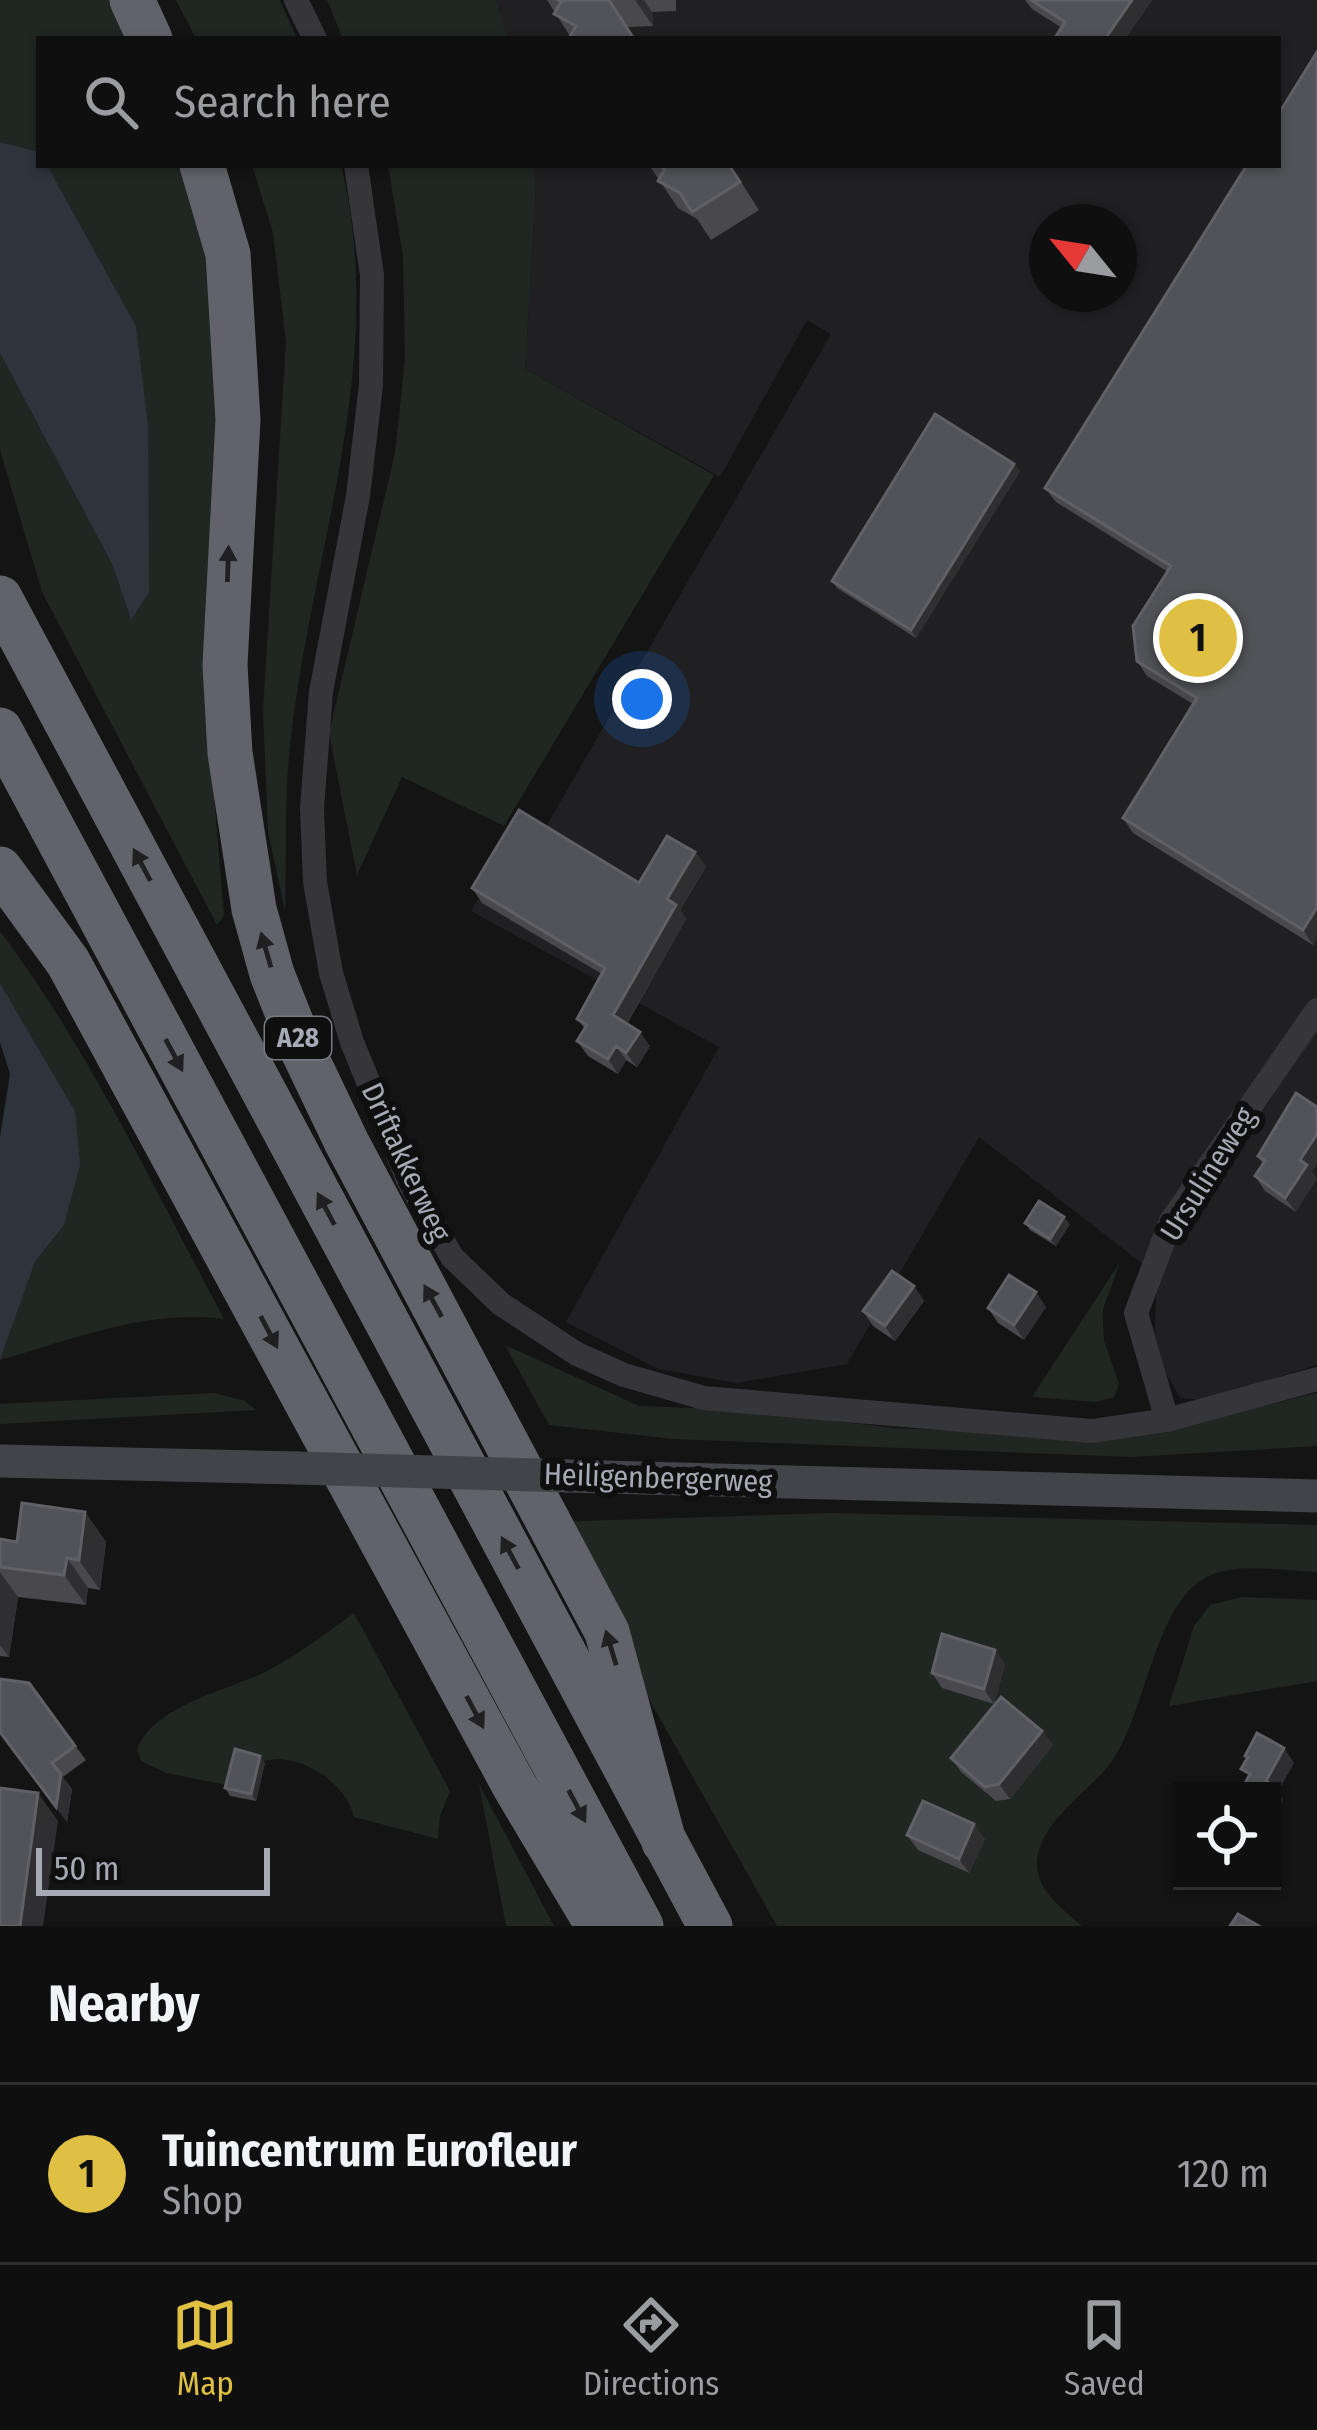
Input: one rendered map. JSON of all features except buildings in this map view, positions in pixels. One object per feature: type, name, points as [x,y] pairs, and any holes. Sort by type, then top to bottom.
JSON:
[{"type":"highway","points":[[132,0],[149,36]]},
{"type":"highway","name":"A28","points":[[203,168],[228,254],[238,420],[225,665],[230,753],[254,908],[272,974],[338,1124],[607,1632],[664,1842]]},
{"type":"highway","name":"A28","points":[[0,598],[710,1926]]},
{"type":"highway","points":[[0,730],[641,1926]]},
{"type":"highway","points":[[0,869],[68,962],[504,1766],[598,1926]]},
{"type":"main road","name":"Heiligenbergerweg","points":[[0,1461],[1317,1496]]},
{"type":"street","points":[[296,0],[314,36]]},
{"type":"street","name":"Driftakkerweg","points":[[356,168],[372,275],[371,385],[358,496],[321,692],[312,808],[315,882],[331,973],[352,1042],[408,1180],[442,1244],[501,1304],[577,1354],[624,1375],[704,1399],[1092,1431],[1167,1420],[1317,1379]]},
{"type":"street","name":"Ursulineweg","points":[[1167,1420],[1136,1313],[1172,1221],[1317,1010]]},
{"type":"shaded area","points":[[0,0],[123,0],[142,36],[36,36],[36,151],[0,142]]},
{"type":"shaded area","points":[[176,0],[280,0],[296,36],[194,36]]},
{"type":"shaded area","points":[[327,0],[496,0],[507,36],[342,36]]},
{"type":"shaded area","points":[[496,0],[1317,0],[1317,1365],[1204,1400],[1180,1398],[1154,1351],[1157,1275],[979,1137],[847,1364],[737,1383],[658,1369],[566,1322],[719,1047],[471,911],[527,821],[544,830],[831,334],[807,320],[720,477],[525,369],[533,168],[1281,168],[1281,36],[507,36]]},
{"type":"shaded area","points":[[0,142],[36,151],[36,168],[49,168],[136,326],[148,426],[149,592],[131,620],[113,566],[0,353]]},
{"type":"shaded area","points":[[49,168],[195,168],[219,260],[212,772],[224,916],[217,925],[42,592],[0,450],[0,353],[113,566],[130,618],[136,326]]},
{"type":"shaded area","points":[[253,168],[341,168],[353,239],[356,312],[351,384],[290,745],[285,911],[268,831],[263,710],[286,342],[273,233]]},
{"type":"shaded area","points":[[388,168],[533,168],[525,369],[714,475],[504,826],[402,777],[357,875],[329,733],[395,453],[405,359],[403,256]]},
{"type":"shaded area","points":[[0,931],[92,1072],[224,1319],[139,1322],[0,1360],[35,1262],[64,1225],[75,1111],[0,983]]},
{"type":"shaded area","points":[[0,983],[75,1111],[80,1165],[64,1225],[35,1262],[0,1360],[0,1137],[10,1074],[0,1042]]},
{"type":"shaded area","points":[[1120,1262],[1103,1309],[1104,1341],[1119,1384],[1114,1397],[1096,1402],[1032,1397]]},
{"type":"shaded area","points":[[505,1345],[639,1406],[743,1410],[894,1428],[1003,1433],[1171,1428],[1317,1393],[1317,1446],[1132,1457],[674,1439],[549,1425]]},
{"type":"shaded area","points":[[215,1393],[245,1401],[256,1410],[0,1424],[0,1404]]},
{"type":"shaded area","points":[[831,1513],[1317,1525],[1317,1572],[1226,1571],[1200,1581],[1184,1596],[1161,1638],[1113,1760],[1057,1819],[1040,1846],[1041,1881],[1082,1926],[777,1926],[549,1522]]},
{"type":"shaded area","points":[[1242,1597],[1317,1600],[1317,1681],[1169,1706],[1194,1626],[1210,1605]]},
{"type":"shaded area","points":[[354,1613],[450,1791],[440,1816],[438,1839],[354,1817],[336,1786],[293,1761],[242,1764],[226,1785],[166,1773],[141,1761],[137,1750],[159,1721],[269,1670]]},
{"type":"shaded area","points":[[479,1784],[554,1926],[506,1926]]},
{"type":"place","name":"Tuincentrum Eurofleur","points":[[1198,638]]}]
